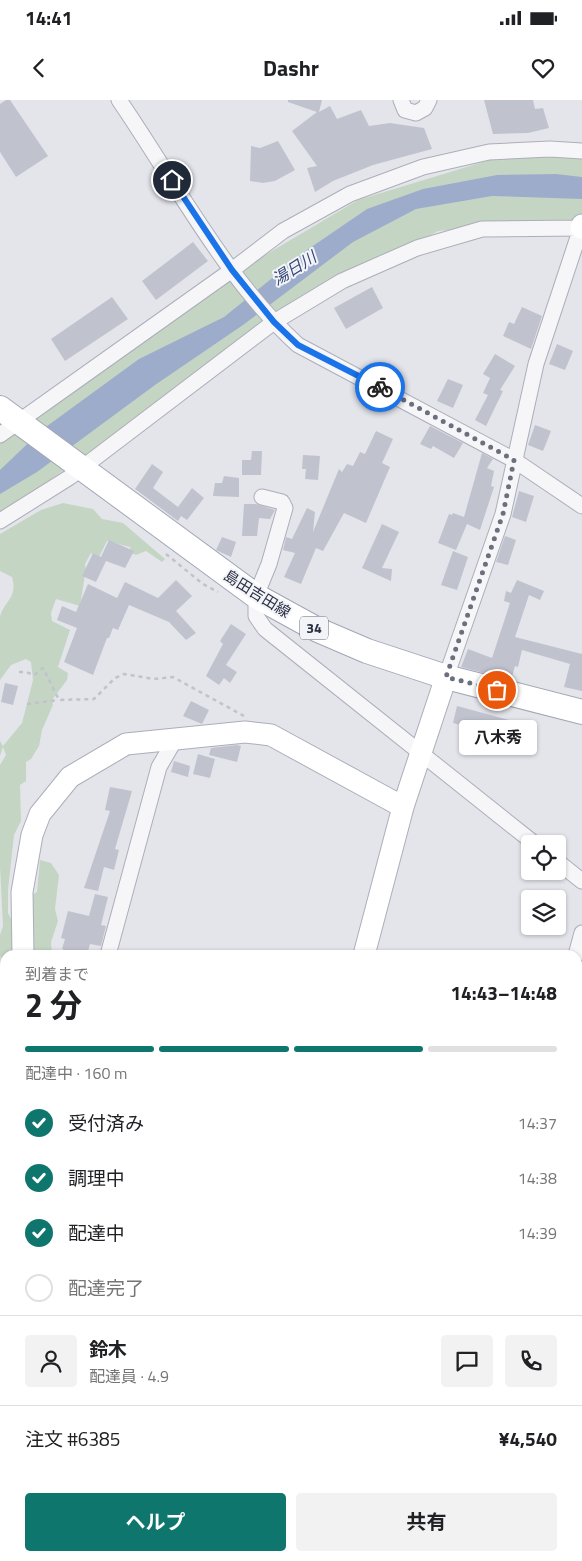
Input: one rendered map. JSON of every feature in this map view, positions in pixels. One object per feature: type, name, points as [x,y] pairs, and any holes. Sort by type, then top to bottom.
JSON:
[{"type":"main road","name":"島田吉田線","points":[[0,408],[10,428],[81,469],[256,596],[318,630],[367,651],[446,677],[582,712]]},
{"type":"street","points":[[119,100],[232,270],[274,322],[298,345],[514,460],[582,506]]},
{"type":"street","points":[[401,100],[405,110],[416,113],[425,108],[429,100]]},
{"type":"street","points":[[10,428],[232,270],[283,231],[350,194],[422,167],[489,152],[550,149],[582,151]]},
{"type":"street","points":[[0,522],[81,469],[274,322],[342,281],[417,248],[482,230],[582,227],[536,364],[503,514],[402,807],[365,950]]},
{"type":"street","points":[[262,497],[282,502],[285,508],[269,564],[256,596],[256,616],[265,629],[524,835]]},
{"type":"street","points":[[23,950],[22,892],[32,835],[40,814],[70,778],[97,759],[126,744],[244,732],[271,735],[402,807]]},
{"type":"street","points":[[109,950],[159,767],[176,738]]},
{"type":"street","points":[[566,868],[582,881]]},
{"type":"street","points":[[577,950],[582,933]]},
{"type":"path","points":[[19,672],[34,675],[43,668],[59,700]]},
{"type":"path","points":[[27,704],[59,700],[94,699],[115,678],[124,674],[154,679],[173,677],[264,727],[262,734]]},
{"type":"green space","points":[[582,148],[582,225],[551,222],[438,231],[274,322],[0,515],[0,441],[196,296],[358,200],[522,150]]},
{"type":"green space","points":[[63,503],[93,509],[102,519],[123,523],[165,559],[162,562],[146,551],[136,555],[131,553],[130,547],[107,541],[99,557],[91,553],[85,564],[85,577],[80,606],[56,599],[51,613],[52,621],[70,630],[58,667],[68,673],[67,680],[52,700],[53,705],[42,730],[39,746],[31,759],[26,762],[26,781],[20,785],[21,821],[14,835],[8,890],[8,913],[13,923],[13,950],[0,950],[0,935],[3,926],[0,867],[0,765],[6,755],[3,747],[0,756],[0,741],[3,746],[22,723],[33,680],[31,662],[26,659],[11,665],[0,680],[0,617],[12,595],[13,584],[12,577],[0,571],[0,534],[41,510]]},
{"type":"green space","points":[[40,860],[51,863],[59,875],[55,909],[58,921],[51,942],[52,950],[22,950],[25,899],[37,892]]},
{"type":"water","name":"湯日川","points":[[556,174],[582,177],[582,199],[492,196],[416,209],[353,242],[243,325],[155,385],[37,472],[0,494],[0,470],[43,429],[139,359],[224,317],[307,250],[367,209],[423,189],[497,175]]},
{"type":"building","points":[[10,100],[48,156],[16,177],[0,152],[0,104]]},
{"type":"building","points":[[288,100],[322,100],[319,112],[330,106],[337,119],[361,110],[369,126],[390,123],[424,128],[432,149],[373,165],[333,181],[315,192],[307,168],[317,166],[292,131],[317,112],[288,102]]},
{"type":"building","points":[[484,100],[533,100],[535,109],[543,108],[549,128],[528,133],[493,134]]},
{"type":"building","points":[[278,141],[295,170],[275,181],[263,183],[250,181],[251,146],[260,148]]},
{"type":"building","points":[[193,242],[208,261],[156,300],[142,281]]},
{"type":"building","points":[[372,287],[383,308],[346,329],[334,308]]},
{"type":"building","points":[[112,297],[128,319],[65,361],[51,339]]},
{"type":"building","points":[[522,307],[542,316],[531,349],[503,336],[509,322],[514,324]]},
{"type":"building","points":[[557,344],[573,351],[565,370],[549,364]]},
{"type":"building","points":[[495,354],[515,366],[500,390],[503,391],[486,426],[475,420],[488,395],[483,393],[490,378],[483,374]]},
{"type":"building","points":[[448,379],[463,385],[453,408],[437,401]]},
{"type":"building","points":[[535,425],[551,431],[543,451],[528,445]]},
{"type":"building","points":[[430,426],[463,443],[454,458],[433,446],[431,449],[420,444]]},
{"type":"building","points":[[376,431],[393,439],[382,463],[390,467],[366,523],[344,513],[323,551],[316,548],[301,584],[284,577],[295,553],[283,550],[286,537],[292,539],[307,508],[315,512],[313,532],[339,469],[342,472],[347,464],[353,466],[360,452],[365,454]]},
{"type":"building","points":[[252,451],[262,451],[261,475],[242,475],[242,460],[251,460]]},
{"type":"building","points":[[482,453],[493,459],[487,468],[494,471],[491,486],[494,487],[480,530],[467,524],[456,550],[438,543],[449,514],[452,515],[453,513],[464,517]]},
{"type":"building","points":[[303,455],[320,456],[318,480],[305,479],[306,469],[302,469]]},
{"type":"building","points":[[152,464],[163,472],[153,488],[178,507],[192,488],[204,498],[187,520],[181,516],[178,521],[135,489]]},
{"type":"building","points":[[224,476],[239,478],[239,497],[213,496],[215,483],[222,483]]},
{"type":"building","points":[[519,491],[534,496],[526,522],[512,517]]},
{"type":"building","points":[[244,504],[256,504],[275,510],[270,519],[259,518],[257,536],[242,536]]},
{"type":"building","points":[[382,524],[399,532],[382,568],[392,569],[391,581],[362,568]]},
{"type":"building","points":[[505,536],[516,540],[508,565],[496,562]]},
{"type":"building","points":[[222,537],[236,542],[231,557],[216,550]]},
{"type":"building","points":[[109,540],[134,551],[125,568],[106,561],[96,582],[82,576],[93,553],[101,557]]},
{"type":"building","points":[[453,551],[468,557],[457,590],[441,585]]},
{"type":"building","points":[[176,580],[192,596],[176,611],[196,633],[186,640],[169,622],[129,605],[118,630],[113,628],[109,638],[107,638],[93,675],[64,662],[77,628],[57,620],[62,606],[76,612],[88,584],[117,598],[125,582],[158,598]]},
{"type":"building","points":[[517,580],[544,591],[540,600],[529,595],[515,637],[582,654],[582,691],[564,687],[570,664],[522,650],[518,667],[515,666],[512,677],[500,674],[499,677],[461,667],[468,649],[492,658],[510,603],[504,601],[506,591],[511,593]]},
{"type":"building","points":[[231,624],[246,634],[226,665],[237,672],[230,683],[224,678],[219,685],[206,676],[223,644],[220,641]]},
{"type":"building","points":[[5,683],[18,686],[13,705],[1,702]]},
{"type":"building","points":[[191,701],[209,710],[202,724],[183,716]]},
{"type":"building","points":[[457,706],[524,724],[520,741],[453,723]]},
{"type":"building","points":[[241,746],[237,762],[209,755],[211,748]]},
{"type":"building","points":[[198,754],[215,759],[210,778],[193,774]]},
{"type":"building","points":[[174,761],[190,766],[188,777],[171,772]]},
{"type":"building","points":[[110,787],[132,791],[115,849],[119,850],[114,870],[104,867],[98,891],[84,888],[110,811],[105,810]]},
{"type":"building","points":[[95,894],[108,897],[101,925],[106,926],[101,946],[90,944],[88,950],[62,949],[65,939],[61,938],[68,911],[89,916]]},
{"type":"way so far","points":[[380,387],[514,460],[503,514],[446,677],[497,690]]},
{"type":"place","name":"八木秀","points":[[497,690]]},
{"type":"route","points":[[172,180],[232,270],[274,322],[298,345],[380,387]]}]
